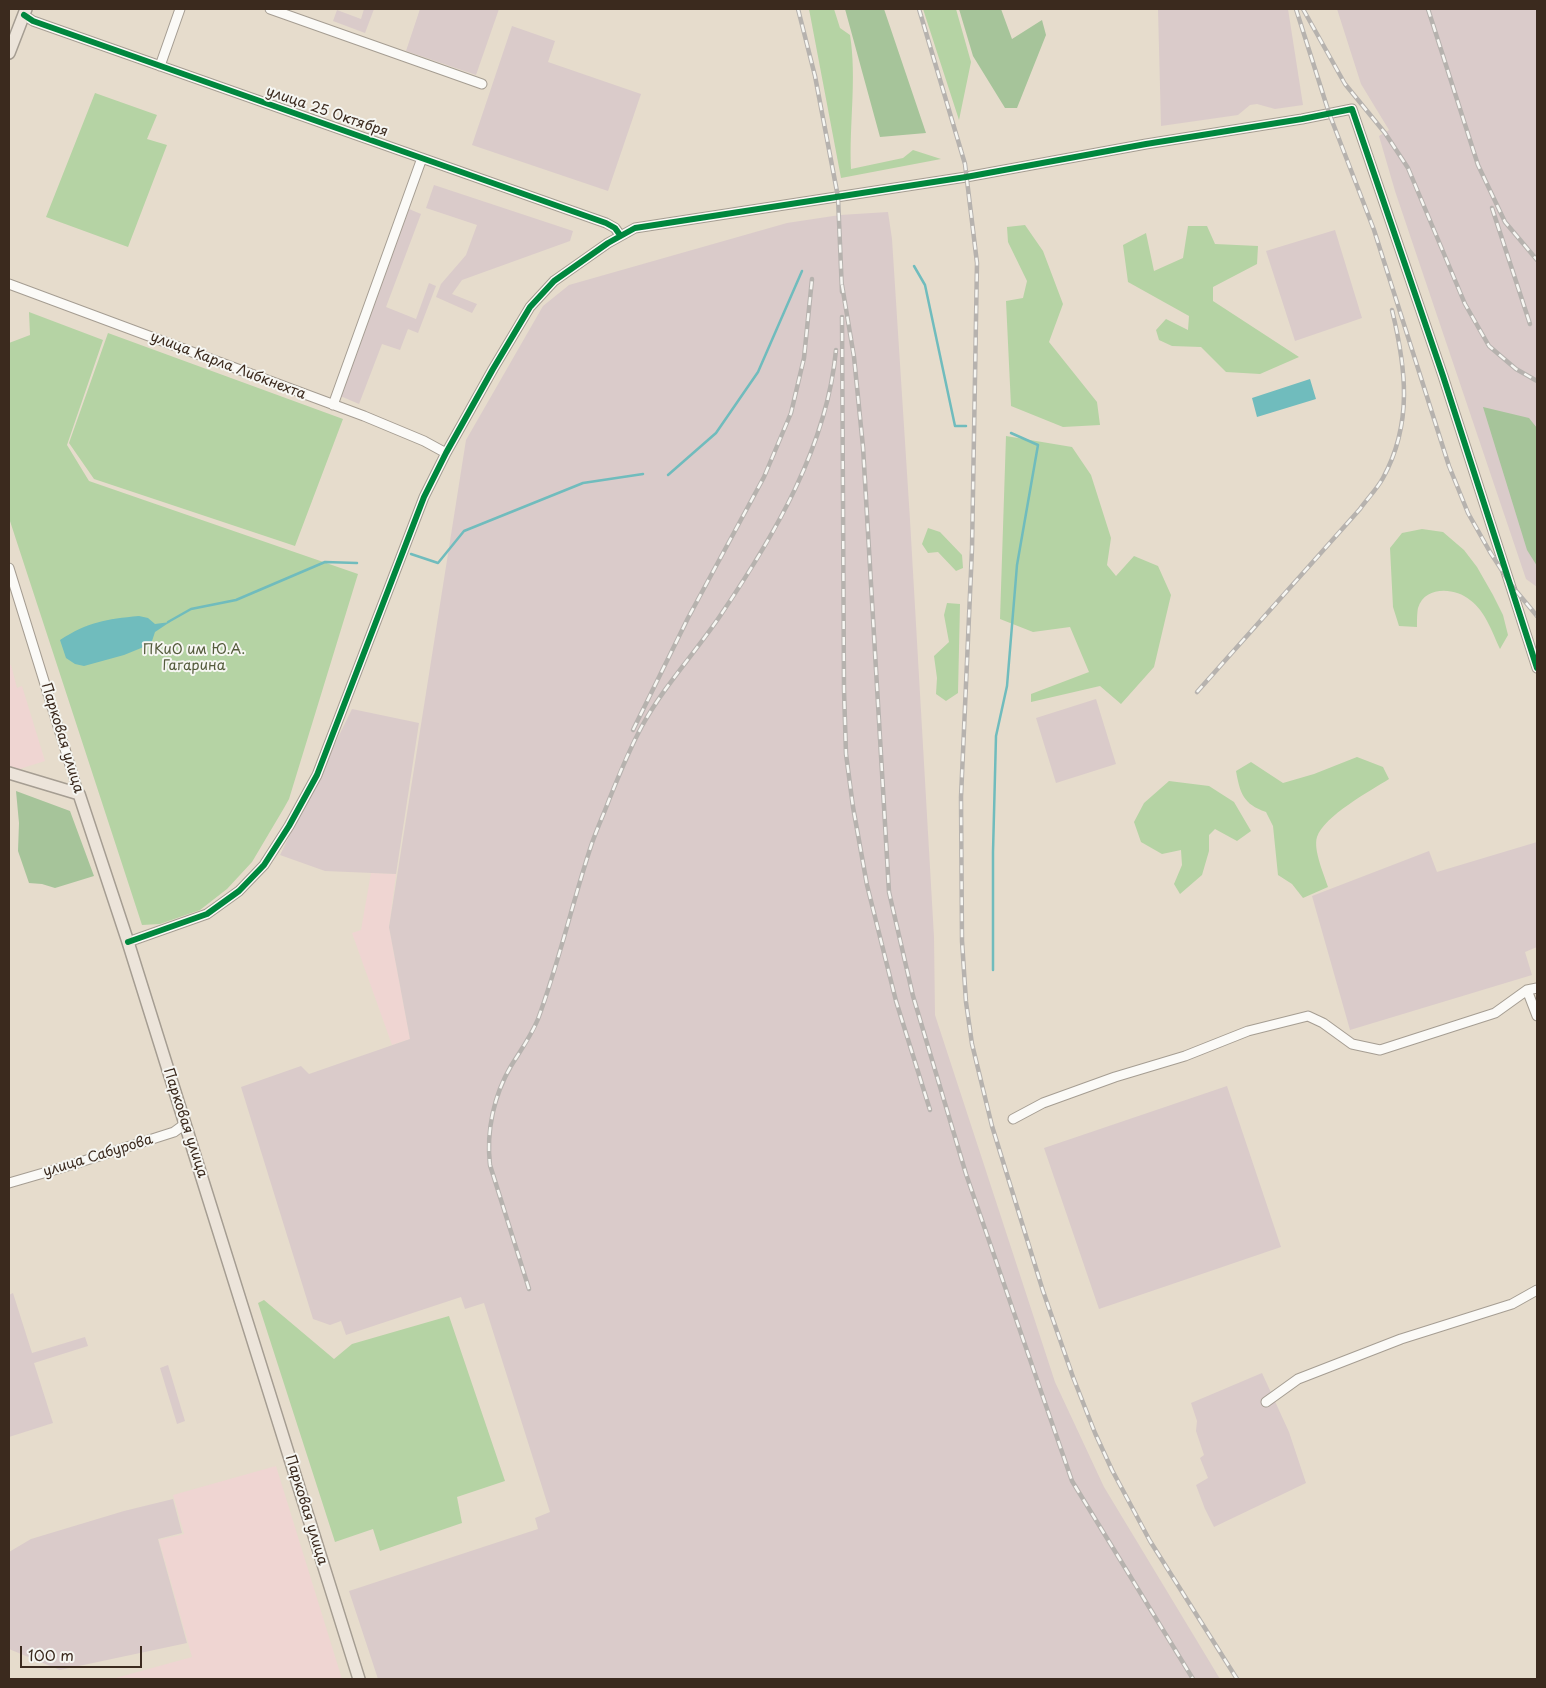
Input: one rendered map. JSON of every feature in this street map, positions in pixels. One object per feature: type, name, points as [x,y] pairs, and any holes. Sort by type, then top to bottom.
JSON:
[{"type":"main road","points":[[9,53],[25,12]]},
{"type":"main road","points":[[9,773],[79,794]]},
{"type":"main road","name":"Парковая улица","points":[[79,794],[128,942],[359,1679]]},
{"type":"street","points":[[160,66],[180,9]]},
{"type":"street","points":[[270,9],[482,84]]},
{"type":"street","name":"улица 25 Октября","points":[[25,12],[33,20],[606,223],[615,228],[620,234]]},
{"type":"street","points":[[128,942],[207,914],[239,891],[264,865],[289,826],[317,775],[424,496],[493,369],[530,307],[554,281],[620,234],[635,228],[966,177],[1352,109],[1443,376],[1537,668]]},
{"type":"street","points":[[332,405],[422,158]]},
{"type":"street","name":"улица Карла Либкнехта","points":[[9,284],[424,440],[446,453]]},
{"type":"street","name":"Парковая улица","points":[[9,568],[79,794]]},
{"type":"street","points":[[1013,1119],[1043,1103],[1115,1076],[1185,1056],[1248,1031],[1308,1016],[1324,1023],[1352,1044],[1380,1050],[1495,1013],[1527,990],[1537,988]]},
{"type":"street","points":[[1527,990],[1537,1016]]},
{"type":"street","name":"улица Сабурова","points":[[9,1183],[174,1132],[185,1124]]},
{"type":"street","points":[[1266,1402],[1298,1379],[1401,1339],[1512,1304],[1537,1290]]},
{"type":"shaded area","points":[[364,9],[374,9],[365,33],[333,21],[337,10],[361,19]]},
{"type":"shaded area","points":[[420,9],[499,9],[476,75],[406,51]]},
{"type":"shaded area","points":[[1158,9],[1288,9],[1303,105],[1275,109],[1257,104],[1250,105],[1238,115],[1161,126]]},
{"type":"shaded area","points":[[1337,9],[1537,9],[1537,587],[1526,579],[1395,191],[1379,136],[1389,130],[1361,84]]},
{"type":"shaded area","points":[[512,26],[555,41],[548,62],[641,94],[608,191],[472,145]]},
{"type":"shaded area","points":[[434,185],[573,231],[570,241],[462,280],[452,294],[477,304],[472,313],[436,297],[441,284],[466,255],[477,225],[426,208]]},
{"type":"shaded area","points":[[409,209],[421,214],[386,307],[416,319],[429,283],[436,286],[418,333],[408,329],[400,350],[382,344],[359,404],[338,395]]},
{"type":"shaded area","points":[[888,212],[892,239],[910,520],[934,937],[935,1015],[1055,1382],[1104,1487],[1220,1679],[378,1679],[349,1591],[538,1529],[535,1518],[550,1512],[484,1303],[465,1309],[461,1297],[346,1335],[341,1321],[330,1325],[313,1319],[241,1087],[301,1066],[309,1074],[410,1039],[389,927],[466,440],[543,306],[569,285],[787,223],[840,215]]},
{"type":"shaded area","points":[[1335,230],[1362,318],[1295,341],[1266,251]]},
{"type":"shaded area","points":[[9,665],[11,665],[17,688],[22,686],[45,761],[13,771],[9,769]]},
{"type":"shaded area","points":[[1096,699],[1116,764],[1056,783],[1036,718]]},
{"type":"shaded area","points":[[352,709],[419,723],[396,874],[325,871],[280,855]]},
{"type":"shaded area","points":[[1537,842],[1537,947],[1525,952],[1532,975],[1350,1030],[1312,896],[1429,851],[1437,872]]},
{"type":"shaded area","points":[[371,873],[396,874],[389,927],[410,1039],[392,1045],[352,933],[361,930]]},
{"type":"shaded area","points":[[1227,1086],[1281,1247],[1099,1309],[1044,1148]]},
{"type":"shaded area","points":[[13,1293],[32,1353],[85,1337],[88,1346],[34,1363],[53,1423],[9,1437],[9,1295]]},
{"type":"shaded area","points":[[168,1365],[185,1421],[177,1424],[160,1368]]},
{"type":"shaded area","points":[[1262,1373],[1289,1432],[1306,1483],[1214,1527],[1196,1485],[1208,1478],[1200,1458],[1204,1455],[1196,1431],[1197,1421],[1191,1403]]},
{"type":"shaded area","points":[[276,1466],[342,1679],[112,1679],[192,1657],[159,1540],[184,1534],[173,1495]]},
{"type":"shaded area","points":[[173,1499],[182,1533],[158,1539],[187,1643],[60,1670],[9,1649],[9,1552],[31,1539],[124,1511]]},
{"type":"green space","points":[[809,9],[834,9],[840,28],[850,35],[853,68],[851,169],[903,158],[913,150],[941,159],[841,178]]},
{"type":"green space","points":[[845,9],[884,9],[926,133],[880,137]]},
{"type":"green space","points":[[923,9],[956,9],[971,62],[959,120]]},
{"type":"green space","points":[[959,9],[1001,9],[1012,39],[1042,20],[1046,35],[1017,108],[1005,108],[973,56]]},
{"type":"green space","points":[[95,93],[157,115],[147,139],[167,145],[128,247],[46,217]]},
{"type":"green space","points":[[1025,225],[1043,251],[1063,304],[1049,342],[1097,402],[1100,425],[1063,427],[1011,406],[1006,301],[1023,298],[1027,281],[1008,242],[1007,227]]},
{"type":"green space","points":[[1188,226],[1207,226],[1215,244],[1258,246],[1257,264],[1213,287],[1213,301],[1299,357],[1260,374],[1226,372],[1201,347],[1172,346],[1159,340],[1156,330],[1166,319],[1188,330],[1189,316],[1128,282],[1123,245],[1146,233],[1154,271],[1183,258]]},
{"type":"green space","name":"ПКиО им Ю.А. Гагарина","points":[[29,312],[103,340],[67,445],[89,481],[358,574],[289,799],[284,808],[252,862],[227,889],[200,910],[160,924],[142,925],[9,518],[9,343],[30,335]]},
{"type":"green space","points":[[108,333],[343,419],[295,546],[94,479],[69,443]]},
{"type":"green space","points":[[1483,407],[1529,418],[1537,428],[1537,566],[1527,550]]},
{"type":"green space","points":[[1006,436],[1072,447],[1091,475],[1111,538],[1107,565],[1116,576],[1134,556],[1158,566],[1171,595],[1154,667],[1121,704],[1100,686],[1031,702],[1031,694],[1089,672],[1070,627],[1033,632],[1000,619]]},
{"type":"green space","points":[[928,528],[940,532],[962,555],[963,568],[956,571],[938,552],[928,553],[922,544]]},
{"type":"green space","points":[[1422,529],[1443,532],[1464,550],[1477,567],[1503,615],[1508,635],[1500,649],[1488,623],[1476,605],[1464,596],[1449,591],[1434,592],[1427,595],[1418,608],[1417,627],[1399,626],[1393,607],[1390,548],[1402,533]]},
{"type":"green space","points":[[947,603],[960,604],[958,693],[946,701],[936,694],[937,678],[934,656],[949,642],[944,615]]},
{"type":"green space","points":[[1357,757],[1383,767],[1389,779],[1348,805],[1321,829],[1317,837],[1316,848],[1328,887],[1303,898],[1292,884],[1278,875],[1273,826],[1266,812],[1252,805],[1244,797],[1239,786],[1236,771],[1251,762],[1283,783],[1314,774]]},
{"type":"green space","points":[[1169,781],[1209,786],[1234,802],[1251,831],[1237,841],[1215,829],[1209,835],[1209,851],[1202,875],[1180,894],[1174,884],[1182,865],[1181,850],[1162,854],[1141,842],[1134,822],[1144,803]]},
{"type":"green space","points":[[16,791],[70,811],[94,876],[55,888],[29,883],[18,851],[19,823]]},
{"type":"green space","points":[[264,1300],[334,1359],[352,1344],[449,1316],[505,1481],[457,1497],[462,1523],[380,1551],[373,1529],[335,1542],[258,1303]]},
{"type":"water","points":[[1310,379],[1316,399],[1257,417],[1252,398]]},
{"type":"water","points":[[139,616],[148,618],[155,624],[170,622],[155,632],[151,644],[124,655],[84,666],[75,664],[66,658],[60,640],[70,634],[98,622]]},
{"type":"waterway","points":[[914,266],[925,285],[955,426],[966,426]]},
{"type":"waterway","points":[[668,475],[716,433],[758,372],[802,271]]},
{"type":"waterway","points":[[993,970],[993,852],[996,736],[1007,686],[1017,565],[1038,445],[1011,433]]},
{"type":"waterway","points":[[411,554],[438,563],[464,531],[583,483],[643,474]]},
{"type":"waterway","points":[[168,622],[191,609],[236,600],[325,562],[357,563]]},
{"type":"railway","points":[[798,9],[815,76],[838,197],[842,292]]},
{"type":"railway","points":[[919,9],[965,164],[977,263],[972,549],[961,797],[962,941],[966,1002],[972,1044],[992,1126],[1043,1291],[1095,1433],[1112,1470],[1150,1541],[1237,1679]]},
{"type":"railway","points":[[1296,9],[1329,113],[1374,230],[1449,466],[1468,513],[1490,552],[1512,586],[1537,616]]},
{"type":"railway","points":[[1303,9],[1345,84],[1385,133],[1408,168],[1465,304],[1489,346],[1516,369],[1537,381]]},
{"type":"railway","points":[[1428,9],[1478,165],[1505,222],[1537,260]]},
{"type":"railway","points":[[1492,208],[1530,324]]},
{"type":"railway","points":[[633,730],[688,618],[764,477],[791,413],[804,358],[812,279]]},
{"type":"railway","points":[[842,285],[854,357],[863,447],[889,892],[913,996],[966,1174],[1072,1481],[1193,1679]]},
{"type":"railway","points":[[1197,692],[1360,509],[1383,478],[1393,457],[1403,416],[1404,395],[1401,353],[1392,310]]},
{"type":"railway","points":[[842,317],[846,754],[867,885],[896,1001],[930,1110]]},
{"type":"railway","points":[[529,1289],[490,1165],[490,1126],[496,1101],[505,1077],[538,1019],[591,846],[628,753],[651,711],[720,616],[778,522],[810,456],[822,421],[831,386],[836,350]]},
{"type":"cycle path","points":[[24,15],[33,21],[606,223],[615,228],[620,235]]},
{"type":"cycle path","points":[[128,942],[207,914],[239,891],[264,865],[289,826],[317,775],[424,497],[446,453],[493,369],[530,307],[554,281],[608,243],[635,228],[966,177],[1352,109],[1443,376],[1537,668]]}]
